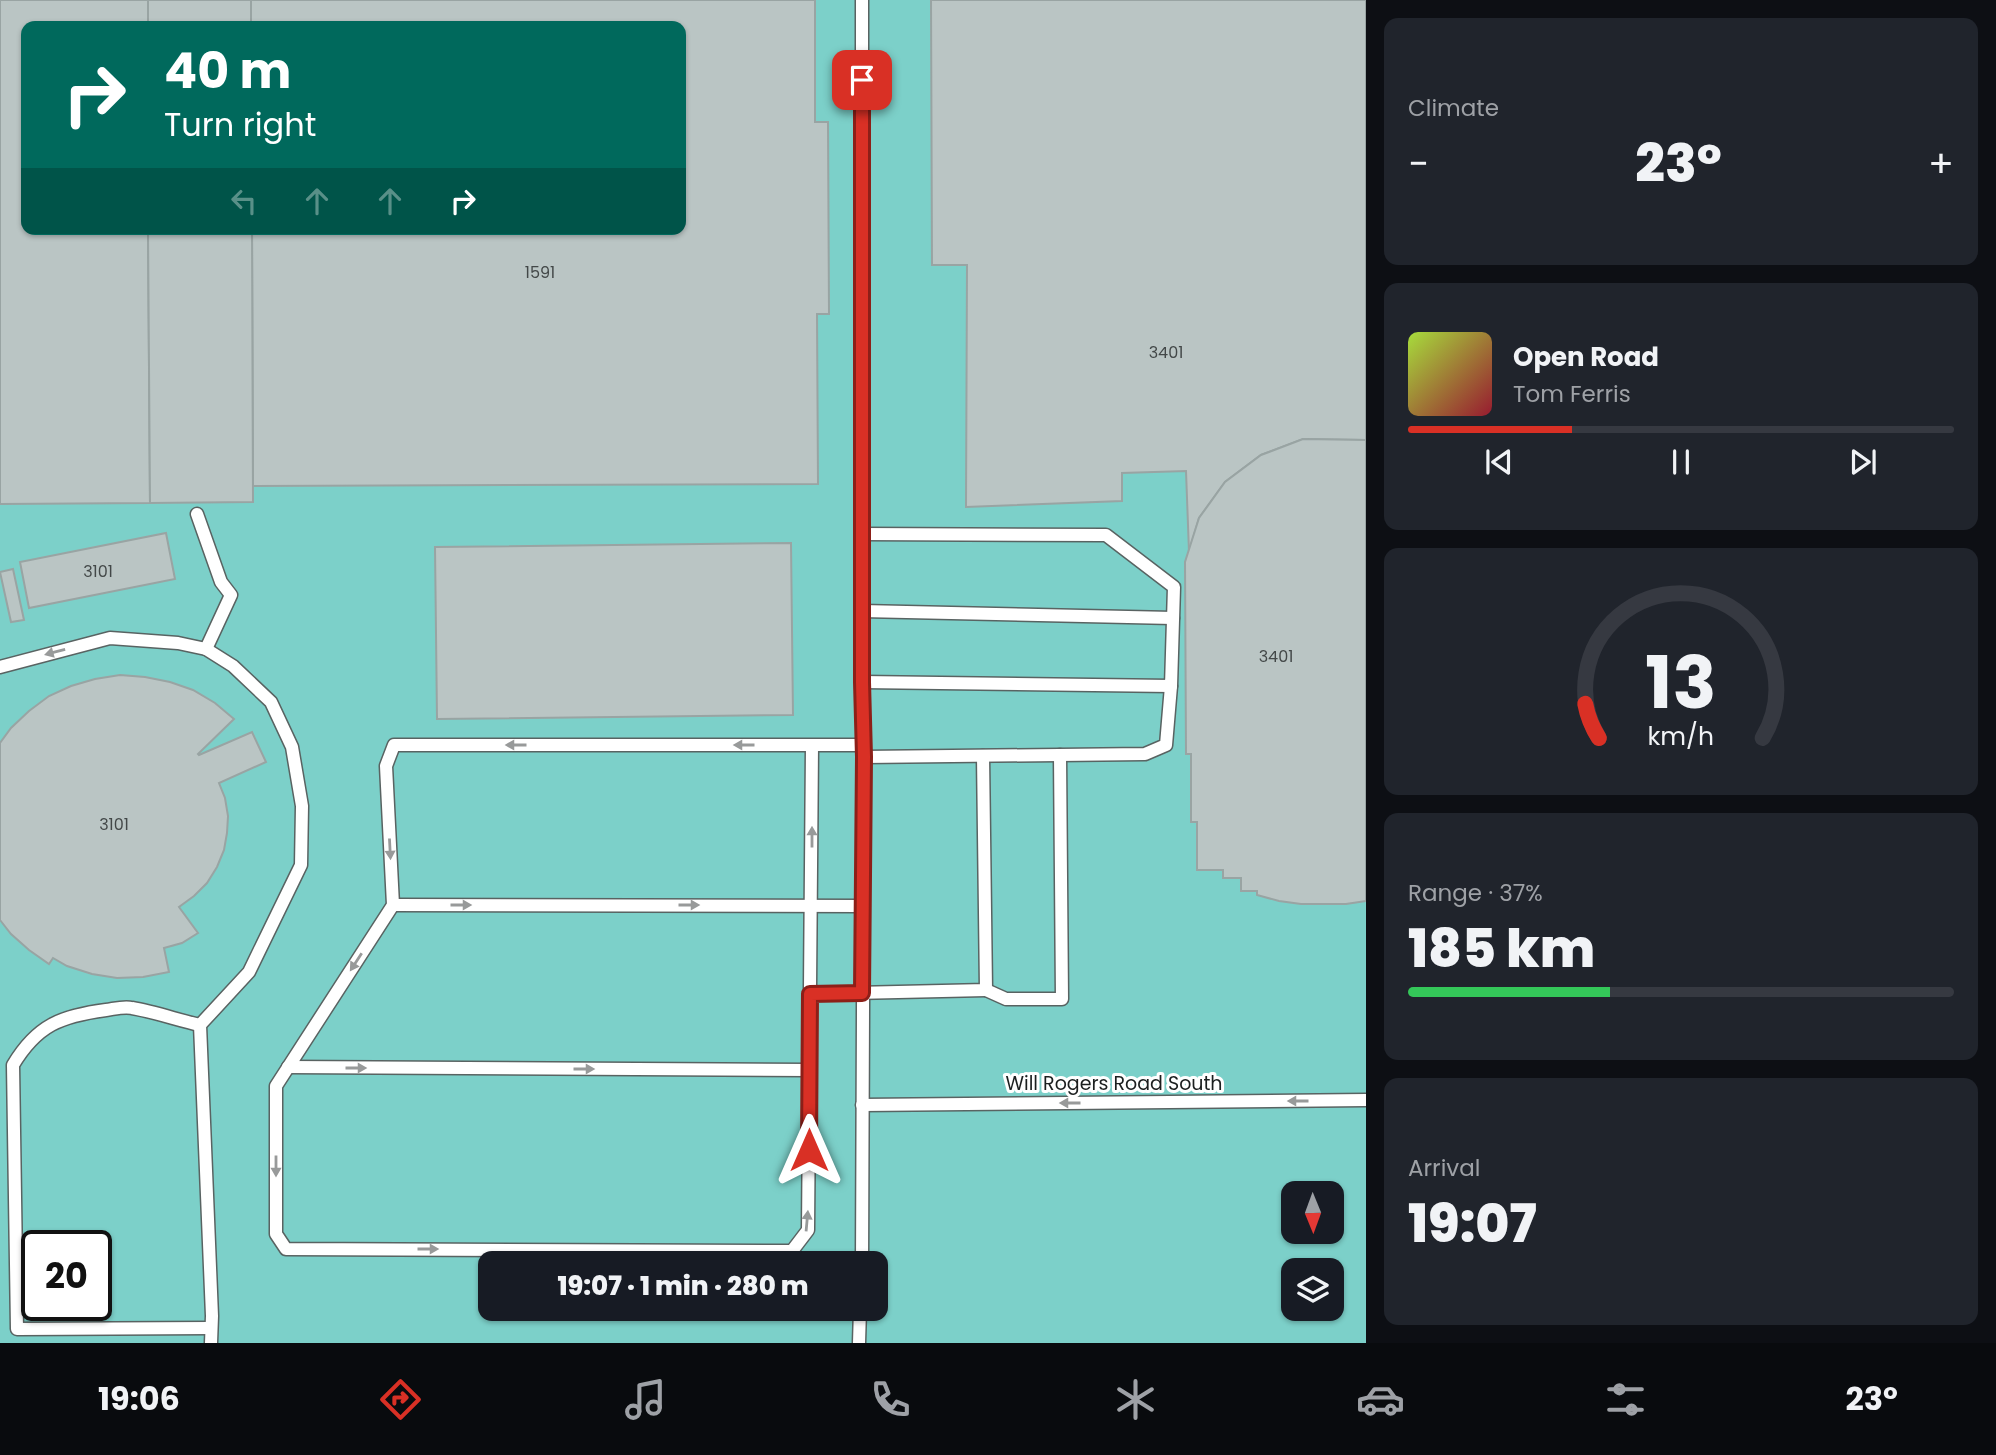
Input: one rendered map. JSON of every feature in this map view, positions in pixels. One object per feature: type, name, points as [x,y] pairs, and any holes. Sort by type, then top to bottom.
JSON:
[{"type":"lane","points":[[862,0],[862,1251]]},
{"type":"lane","points":[[197,514],[220,582],[231,595],[206,649]]},
{"type":"lane","points":[[812,746],[808,1230],[792,1251],[286,1249],[276,1234],[276,1086],[393,905],[386,766],[394,745],[812,746],[864,751],[1060,755],[1145,754],[1166,745],[1174,587],[1106,535],[862,534]]},
{"type":"lane","points":[[862,611],[1173,618]]},
{"type":"lane","points":[[0,667],[110,638],[178,643],[206,649],[233,666],[271,702],[292,747],[302,806],[301,865],[248,972],[200,1026],[211,1343]]},
{"type":"lane","points":[[862,682],[1171,686]]},
{"type":"lane","points":[[983,755],[986,990]]},
{"type":"lane","points":[[810,994],[986,990],[1006,999],[1062,999],[1060,755]]},
{"type":"lane","points":[[393,905],[863,905]]},
{"type":"lane","points":[[200,1026],[129,1007],[68,1017],[47,1027],[25,1045],[13,1065],[17,1329],[211,1328]]},
{"type":"lane","points":[[288,1067],[810,1070]]},
{"type":"lane","name":"Will Rogers Road South","points":[[862,1105],[1366,1100]]},
{"type":"lane","points":[[859,1343],[860,1321]]},
{"type":"shaded area","points":[[0,0],[1366,0],[1366,1343],[0,1343]]},
{"type":"building","points":[[0,0],[148,0],[148,21],[21,21],[21,235],[148,235],[150,503],[0,504]]},
{"type":"building","points":[[148,0],[251,0],[251,21],[148,21]]},
{"type":"building","points":[[251,0],[815,0],[815,122],[828,122],[829,314],[817,314],[818,484],[253,486],[252,235],[686,235],[686,21],[251,21]]},
{"type":"building","points":[[931,0],[1366,0],[1366,440],[1303,439],[1261,455],[1225,482],[1199,518],[1189,552],[1186,471],[1122,473],[1122,501],[966,507],[967,265],[932,265]]},
{"type":"building","points":[[148,235],[252,235],[253,502],[150,503]]},
{"type":"building","points":[[1303,439],[1366,440],[1366,901],[1346,904],[1279,901],[1257,895],[1257,891],[1241,891],[1241,878],[1223,878],[1223,870],[1197,870],[1197,822],[1191,822],[1191,754],[1186,754],[1185,562],[1199,518],[1225,482],[1261,455]]},
{"type":"building","points":[[166,533],[175,579],[29,608],[20,562]]},
{"type":"building","points":[[791,543],[793,715],[437,719],[435,547]]},
{"type":"building","points":[[13,569],[24,620],[11,622],[0,572]]},
{"type":"building","points":[[120,675],[170,682],[193,690],[234,719],[199,755],[252,732],[266,762],[219,783],[228,816],[224,850],[207,883],[179,907],[198,933],[182,943],[164,948],[169,972],[117,978],[92,974],[53,958],[49,964],[11,934],[0,920],[0,743],[11,728],[49,696],[71,686]]},
{"type":"route","points":[[809,1150],[810,994],[862,993],[862,80]]}]
